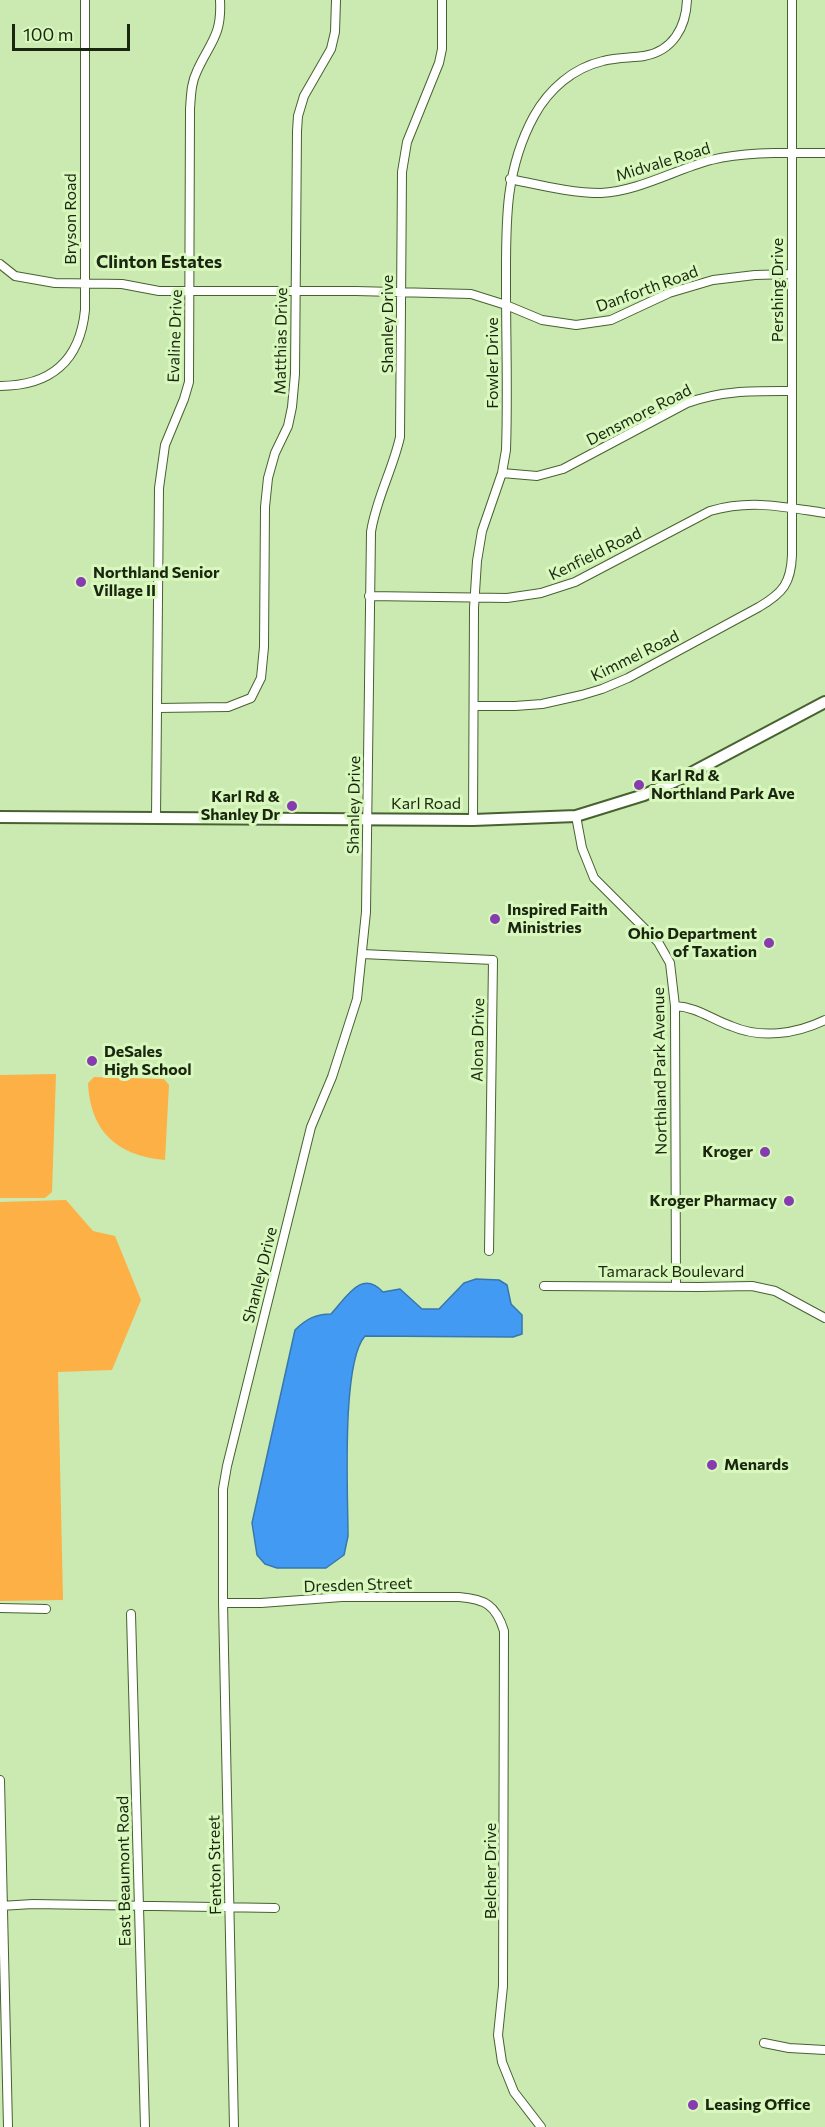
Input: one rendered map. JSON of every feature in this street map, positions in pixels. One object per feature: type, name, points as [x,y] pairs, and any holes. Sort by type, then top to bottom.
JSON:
[{"type":"main road","name":"Karl Road","points":[[0,817],[472,820],[576,816],[644,795],[686,776],[825,702]]},
{"type":"street","name":"Bryson Road","points":[[0,386],[30,383],[49,375],[64,364],[76,348],[83,331],[85,0]]},
{"type":"street","name":"Evaline Drive","points":[[156,818],[159,488],[165,445],[189,382],[192,86],[196,73],[213,45],[217,33],[220,21],[220,0]]},
{"type":"street","name":"Matthias Drive","points":[[158,708],[228,707],[252,698],[261,678],[264,647],[265,507],[268,478],[275,453],[288,426],[295,374],[295,151],[298,116],[313,78],[331,49],[335,32],[336,0]]},
{"type":"street","name":"Shanley Drive","points":[[223,1603],[223,1489],[227,1467],[311,1127],[332,1077],[357,999],[366,912],[370,549],[373,518],[397,451],[400,436],[402,172],[407,142],[439,63],[442,49],[442,0]]},
{"type":"street","name":"Fowler Drive","points":[[472,820],[477,561],[482,531],[502,473],[507,434],[507,207],[510,179],[519,150],[534,117],[555,87],[585,67],[603,61],[644,56],[664,48],[677,36],[682,27],[687,14],[687,0]]},
{"type":"street","name":"Pershing Drive","points":[[789,580],[792,569],[792,0]]},
{"type":"street","name":"Midvale Road","points":[[510,179],[584,192],[619,191],[712,160],[738,155],[825,153]]},
{"type":"street","name":"Danforth Road","points":[[0,264],[15,276],[55,283],[122,284],[159,291],[471,294],[506,305],[526,315],[556,323],[576,325],[623,316],[669,293],[702,282],[737,276],[792,274]]},
{"type":"street","name":"Densmore Road","points":[[502,473],[537,476],[562,469],[687,403],[703,397],[744,391],[792,391]]},
{"type":"street","name":"Kenfield Road","points":[[369,596],[475,598],[530,596],[566,586],[697,517],[719,508],[738,504],[825,513]]},
{"type":"street","name":"Kimmel Road","points":[[474,706],[542,704],[582,696],[612,685],[759,608],[774,598],[789,580]]},
{"type":"street","name":"Northland Park Avenue","points":[[576,816],[582,848],[594,878],[658,942],[670,962],[675,1006],[676,1286]]},
{"type":"street","name":"Alona Drive","points":[[362,954],[493,960],[489,1251]]},
{"type":"street","points":[[675,1006],[687,1006],[731,1027],[759,1033],[789,1032],[813,1026],[825,1020]]},
{"type":"street","name":"Tamarack Boulevard","points":[[544,1286],[752,1286],[776,1291],[825,1318]]},
{"type":"street","name":"Dresden Street","points":[[223,1603],[342,1597],[459,1597],[476,1598],[491,1606]]},
{"type":"street","name":"Fenton Street","points":[[223,1603],[234,2127]]},
{"type":"street","name":"Belcher Drive","points":[[491,1606],[500,1617],[504,1632],[503,1986],[498,2035],[502,2062],[514,2092],[541,2127]]},
{"type":"street","points":[[0,1608],[46,1609]]},
{"type":"street","name":"East Beaumont Road","points":[[131,1614],[145,2127]]},
{"type":"street","points":[[0,1780],[8,2127]]},
{"type":"street","points":[[2,1906],[275,1908]]},
{"type":"street","points":[[764,2043],[789,2049],[825,2050]]},
{"type":"shaded area","points":[[56,1074],[52,1192],[45,1198],[0,1198],[0,1075]]},
{"type":"shaded area","points":[[94,1077],[164,1079],[169,1085],[165,1160],[133,1153],[120,1147],[109,1138],[94,1115],[90,1100],[88,1083]]},
{"type":"shaded area","points":[[66,1200],[93,1231],[115,1236],[141,1300],[112,1370],[58,1372],[63,1600],[0,1601],[0,1202]]},
{"type":"water","points":[[476,1279],[499,1280],[507,1285],[511,1304],[522,1315],[522,1334],[513,1337],[365,1336],[357,1351],[349,1400],[348,1536],[344,1555],[326,1568],[277,1568],[265,1564],[257,1555],[252,1523],[295,1330],[312,1318],[331,1314],[361,1284],[368,1283],[383,1292],[400,1289],[422,1309],[439,1309],[464,1283]]},
{"type":"place","name":"Northland Senior Village II","points":[[81,582]]},
{"type":"place","name":"Karl Rd & Northland Park Ave","points":[[639,785]]},
{"type":"place","name":"Karl Rd & Shanley Dr","points":[[292,806]]},
{"type":"place","name":"Inspired Faith Ministries","points":[[495,919]]},
{"type":"place","name":"Ohio Department of Taxation","points":[[769,943]]},
{"type":"place","name":"DeSales High School","points":[[92,1061]]},
{"type":"place","name":"Kroger","points":[[765,1152]]},
{"type":"place","name":"Kroger Pharmacy","points":[[789,1201]]},
{"type":"place","name":"Menards","points":[[712,1465]]},
{"type":"place","name":"Leasing Office","points":[[693,2105]]},
{"type":"district","name":"Clinton Estates","points":[[159,262]]}]
